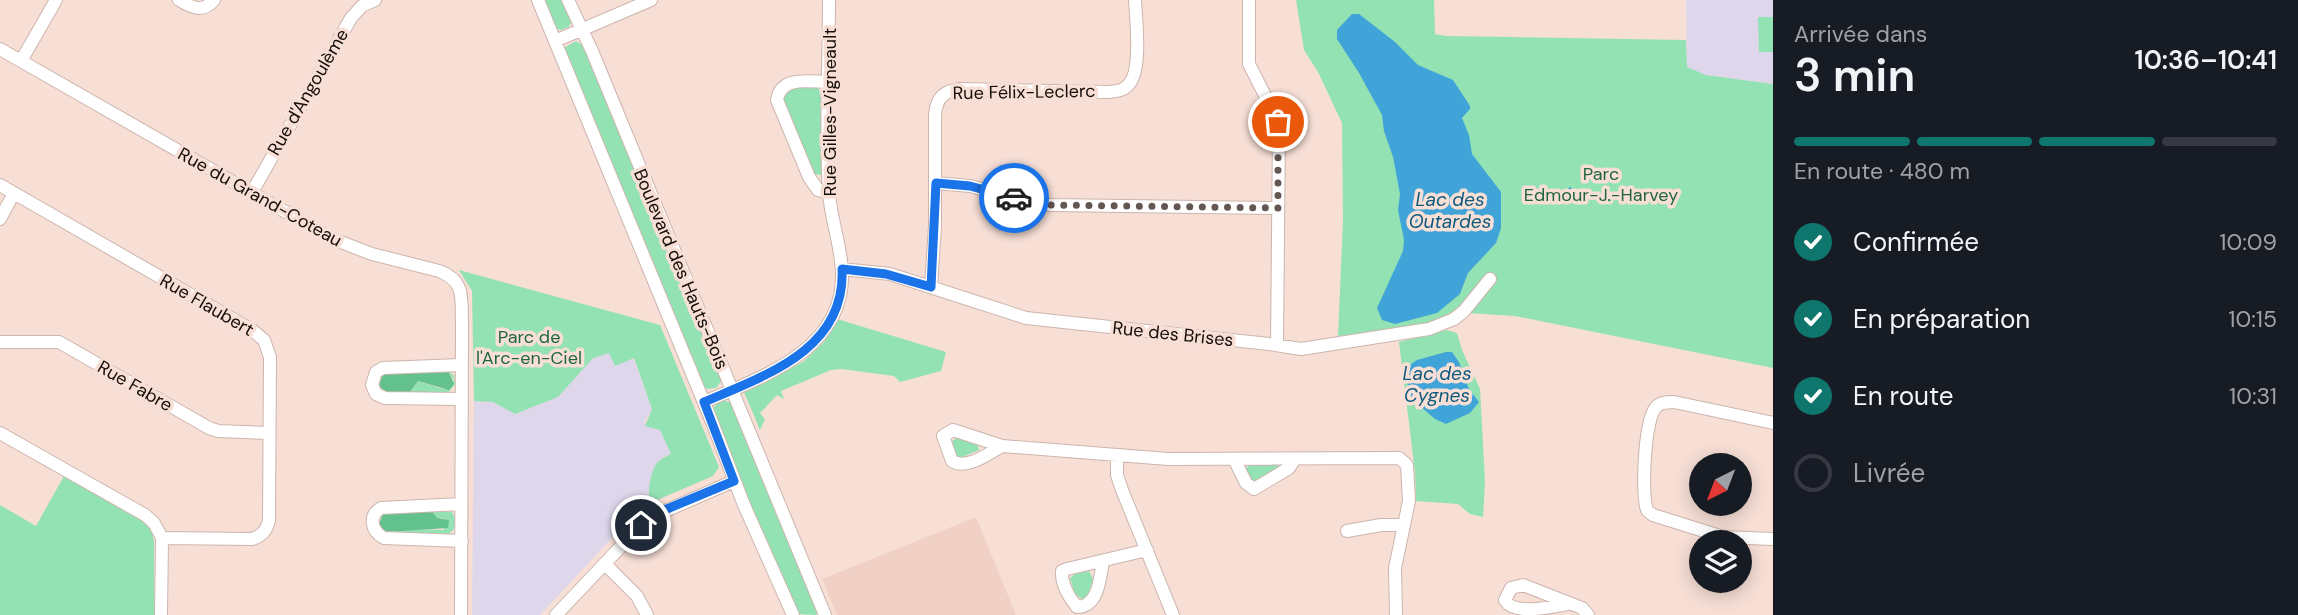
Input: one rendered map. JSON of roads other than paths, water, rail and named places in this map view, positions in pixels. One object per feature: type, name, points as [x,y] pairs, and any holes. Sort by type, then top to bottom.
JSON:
[{"type":"street","points":[[21,61],[56,0]]},
{"type":"street","points":[[179,0],[194,8],[202,8],[214,0]]},
{"type":"street","name":"Rue d'Angoulème","points":[[251,194],[360,3],[375,0]]},
{"type":"street","name":"Boulevard des Hauts-Bois","points":[[538,0],[734,481],[793,615]]},
{"type":"street","name":"Boulevard des Hauts-Bois","points":[[568,0],[825,615]]},
{"type":"street","points":[[555,41],[651,0]]},
{"type":"street","name":"Rue Gilles-Vigneault","points":[[704,402],[785,365],[805,352],[815,342],[838,302],[842,269],[829,193],[829,0]]},
{"type":"street","name":"Rue Félix-Leclerc","points":[[931,287],[936,183],[936,106],[944,93],[960,89],[1108,92],[1123,89],[1130,83],[1136,67],[1135,0]]},
{"type":"street","points":[[1249,0],[1249,64],[1279,128],[1277,345]]},
{"type":"street","name":"Rue du Grand-Coteau","points":[[0,49],[305,224],[362,251],[439,271],[454,279],[461,295],[461,615]]},
{"type":"street","points":[[829,82],[790,82],[780,90],[777,100],[807,173],[818,190],[829,193]]},
{"type":"street","points":[[936,183],[970,186],[1046,205],[1278,208]]},
{"type":"street","name":"Rue Flaubert","points":[[0,185],[261,337],[266,343],[270,357],[269,521],[264,533],[247,539],[162,538]]},
{"type":"street","points":[[0,219],[14,193]]},
{"type":"street","name":"Rue des Brises","points":[[842,269],[886,274],[1026,318],[1301,349],[1433,328],[1454,319],[1490,279]]},
{"type":"street","name":"Rue Fabre","points":[[0,342],[59,342],[213,430],[269,433]]},
{"type":"street","points":[[461,365],[383,368],[376,372],[372,384],[376,394],[382,398],[461,400]]},
{"type":"street","points":[[1773,423],[1674,402],[1660,405],[1655,409],[1649,426],[1645,480],[1646,507],[1653,515],[1723,537],[1773,539]]},
{"type":"street","points":[[0,433],[145,515],[154,523],[162,538],[161,615]]},
{"type":"street","points":[[1002,446],[1168,459],[1392,457],[1402,460],[1407,465],[1409,489],[1395,568],[1396,615]]},
{"type":"street","points":[[1117,455],[1118,479],[1173,615]]},
{"type":"street","points":[[1234,459],[1246,483],[1254,489],[1289,468],[1295,459]]},
{"type":"street","points":[[556,615],[650,517],[734,481]]},
{"type":"street","points":[[461,504],[382,508],[374,514],[372,525],[376,534],[384,538],[461,541]]},
{"type":"street","points":[[1347,531],[1381,525],[1404,525]]},
{"type":"street","points":[[1103,561],[1147,550]]},
{"type":"street","points":[[605,565],[637,596],[647,615]]},
{"type":"street","points":[[1568,604],[1584,609],[1588,615]]},
{"type":"water","name":"Lac des Outardes","points":[[1352,14],[1359,14],[1395,42],[1418,65],[1453,80],[1470,106],[1462,118],[1469,135],[1472,154],[1501,192],[1501,228],[1496,243],[1468,273],[1460,294],[1437,313],[1395,324],[1382,320],[1377,308],[1403,251],[1404,240],[1398,210],[1400,194],[1382,115],[1337,39],[1337,30]]},
{"type":"water","points":[[1570,187],[1575,191],[1575,203],[1546,202],[1547,190],[1565,191]]},
{"type":"water","name":"Lac des Cygnes","points":[[1452,352],[1459,362],[1469,389],[1479,402],[1470,413],[1446,424],[1435,419],[1412,399],[1407,381],[1411,364]]},
{"type":"park label","name":"Parc Edmour-J.-Harvey","points":[[1601,184]]},
{"type":"park label","name":"Parc de l'Arc-en-Ciel","points":[[529,347]]}]
